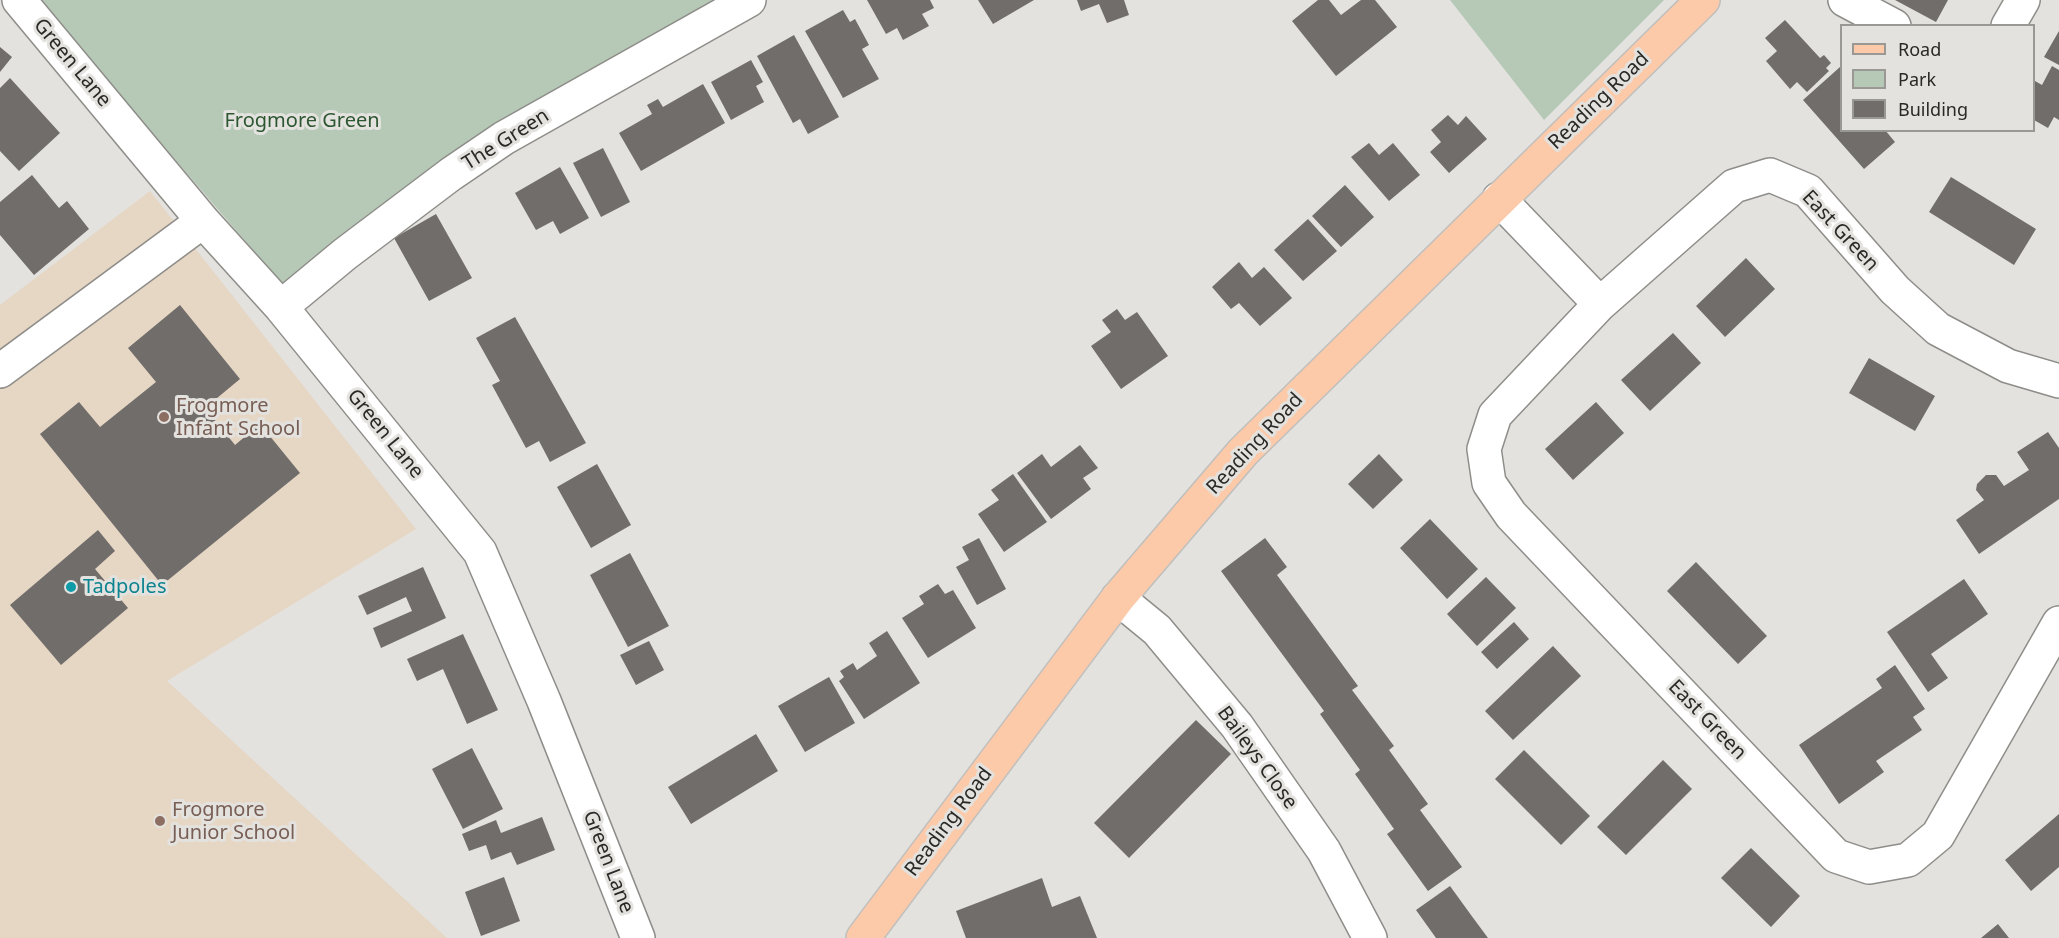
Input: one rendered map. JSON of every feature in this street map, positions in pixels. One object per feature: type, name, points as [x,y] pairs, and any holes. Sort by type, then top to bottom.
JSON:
[{"type":"main road","name":"Reading Road","points":[[863,938],[880,912],[1119,598],[1243,452],[1703,0]]},
{"type":"street","name":"Green Lane","points":[[19,0],[203,221],[281,308],[480,552],[544,701],[638,938]]},
{"type":"street","name":"The Green","points":[[281,308],[311,280],[345,254],[451,174],[504,138],[748,0]]},
{"type":"street","points":[[1845,0],[1890,24]]},
{"type":"street","points":[[2009,24],[2023,0]]},
{"type":"street","name":"East Green","points":[[2059,381],[2008,366],[1938,329],[1895,290],[1808,191],[1770,176],[1734,186],[1600,304],[1495,415],[1484,449],[1489,483],[1511,515],[1836,856],[1869,867],[1908,860],[1938,834],[2059,623]]},
{"type":"street","points":[[1499,199],[1600,304]]},
{"type":"street","points":[[0,371],[203,221]]},
{"type":"street","name":"Baileys Close","points":[[1119,598],[1157,630],[1237,726],[1324,851],[1370,938]]},
{"type":"shaded area","name":"Frogmore Infant School","points":[[150,191],[416,529],[167,681],[447,938],[0,938],[0,305]]},
{"type":"green space","name":"Frogmore Green","points":[[38,0],[733,0],[565,84],[491,126],[437,165],[376,217],[282,284]]},
{"type":"green space","points":[[1450,0],[1664,0],[1544,120]]},
{"type":"building","points":[[867,0],[930,0],[934,8],[922,14],[929,26],[903,40],[897,28],[886,34]]},
{"type":"building","points":[[978,0],[1034,0],[993,24]]},
{"type":"building","points":[[1077,0],[1124,0],[1129,15],[1107,23],[1099,4],[1081,11]]},
{"type":"building","points":[[1318,0],[1329,0],[1341,15],[1361,0],[1375,0],[1397,27],[1336,76],[1292,21]]},
{"type":"building","points":[[1895,0],[1948,0],[1936,22]]},
{"type":"building","points":[[843,10],[850,22],[855,19],[869,45],[862,49],[879,79],[843,98],[805,31]]},
{"type":"building","points":[[1785,20],[1820,58],[1824,55],[1831,63],[1826,68],[1829,71],[1807,92],[1797,82],[1790,89],[1766,61],[1777,51],[1765,38]]},
{"type":"building","points":[[2059,31],[2059,65],[2044,57]]},
{"type":"building","points":[[794,35],[839,117],[808,134],[800,119],[793,123],[757,56]]},
{"type":"building","points":[[0,47],[12,57],[0,72]]},
{"type":"building","points":[[751,60],[763,82],[756,86],[764,102],[731,120],[711,82]]},
{"type":"building","points":[[2052,66],[2059,70],[2059,120],[2054,117],[2048,128],[2035,121],[2035,81],[2042,85]]},
{"type":"building","points":[[1840,67],[1840,132],[1887,132],[1895,142],[1864,169],[1803,100]]},
{"type":"building","points":[[10,78],[60,133],[19,171],[0,151],[0,88]]},
{"type":"building","points":[[703,84],[725,123],[641,171],[619,133],[652,114],[647,105],[658,99],[663,107]]},
{"type":"building","points":[[1448,115],[1458,125],[1466,116],[1487,139],[1449,173],[1430,152],[1441,142],[1431,130]]},
{"type":"building","points":[[1369,143],[1379,155],[1393,143],[1420,175],[1389,201],[1351,157]]},
{"type":"building","points":[[603,148],[630,202],[601,217],[573,163]]},
{"type":"building","points":[[560,167],[589,218],[560,234],[553,221],[536,230],[515,193]]},
{"type":"building","points":[[32,175],[59,208],[67,201],[89,229],[34,275],[0,235],[0,202]]},
{"type":"building","points":[[1951,177],[2036,229],[2014,265],[1929,212]]},
{"type":"building","points":[[1345,185],[1374,217],[1341,247],[1312,216]]},
{"type":"building","points":[[436,214],[472,278],[429,301],[394,238]]},
{"type":"building","points":[[1308,219],[1337,251],[1303,281],[1274,250]]},
{"type":"building","points":[[1746,258],[1775,289],[1725,337],[1696,306]]},
{"type":"building","points":[[1239,262],[1252,278],[1264,267],[1292,298],[1260,326],[1239,303],[1231,309],[1212,287]]},
{"type":"building","points":[[180,305],[240,379],[205,408],[235,445],[260,424],[300,473],[162,585],[40,434],[79,402],[100,427],[156,382],[128,348]]},
{"type":"building","points":[[1117,309],[1125,320],[1137,312],[1168,356],[1121,389],[1091,346],[1111,332],[1102,320]]},
{"type":"building","points":[[515,317],[586,443],[550,462],[539,441],[526,448],[492,385],[500,381],[476,338]]},
{"type":"building","points":[[1673,333],[1701,363],[1650,411],[1621,380]]},
{"type":"building","points":[[1869,358],[1935,396],[1915,431],[1849,393]]},
{"type":"building","points":[[1596,402],[1624,433],[1573,480],[1545,449]]},
{"type":"building","points":[[2048,432],[2059,448],[2059,499],[1979,554],[1956,520],[1984,500],[1976,490],[1977,484],[1986,475],[1996,475],[2004,486],[2029,470],[2017,452]]},
{"type":"building","points":[[1080,445],[1098,468],[1083,478],[1091,489],[1051,519],[1017,473],[1042,454],[1051,467]]},
{"type":"building","points":[[1379,454],[1403,480],[1373,509],[1348,484]]},
{"type":"building","points":[[597,464],[631,525],[591,548],[557,487]]},
{"type":"building","points":[[1013,474],[1047,522],[1004,552],[978,514],[999,500],[991,490]]},
{"type":"building","points":[[1430,519],[1478,569],[1447,599],[1400,548]]},
{"type":"building","name":"Tadpoles","points":[[98,530],[115,551],[95,569],[128,608],[61,665],[10,605]]},
{"type":"building","points":[[979,538],[1006,589],[977,605],[956,567],[969,560],[962,547]]},
{"type":"building","points":[[1265,538],[1287,567],[1277,575],[1358,686],[1352,690],[1394,746],[1389,750],[1428,804],[1420,810],[1462,867],[1428,891],[1387,834],[1394,829],[1355,774],[1360,770],[1320,714],[1324,711],[1221,571]]},
{"type":"building","points":[[630,553],[669,626],[628,647],[590,575]]},
{"type":"building","points":[[1696,562],[1767,636],[1738,664],[1667,591]]},
{"type":"building","points":[[423,567],[446,618],[381,648],[373,628],[412,611],[406,597],[367,615],[358,596]]},
{"type":"building","points":[[1486,577],[1516,608],[1477,646],[1447,614]]},
{"type":"building","points":[[1964,579],[1988,614],[1931,654],[1948,678],[1928,692],[1887,632]]},
{"type":"building","points":[[938,584],[945,594],[953,590],[976,628],[928,658],[902,618],[924,604],[919,596]]},
{"type":"building","points":[[1514,622],[1529,639],[1497,669],[1481,652]]},
{"type":"building","points":[[887,631],[920,683],[864,719],[839,681],[844,677],[840,671],[853,663],[857,670],[877,656],[869,643]]},
{"type":"building","points":[[463,634],[498,710],[467,724],[443,669],[417,681],[407,659]]},
{"type":"building","points":[[649,641],[664,670],[636,685],[620,655]]},
{"type":"building","points":[[1553,646],[1581,676],[1513,740],[1485,711]]},
{"type":"building","points":[[1895,665],[1925,709],[1913,717],[1922,730],[1876,761],[1884,772],[1839,804],[1799,745],[1882,688],[1876,679]]},
{"type":"building","points":[[829,677],[855,723],[805,752],[778,706]]},
{"type":"building","points":[[1196,720],[1231,754],[1129,858],[1094,823]]},
{"type":"building","points":[[756,734],[778,771],[691,824],[668,787]]},
{"type":"building","points":[[472,748],[503,809],[463,829],[432,769]]},
{"type":"building","points":[[1524,750],[1590,816],[1561,845],[1495,779]]},
{"type":"building","points":[[1663,760],[1692,789],[1626,855],[1597,827]]},
{"type":"building","points":[[2059,814],[2059,867],[2031,891],[2005,860]]},
{"type":"building","points":[[542,817],[555,850],[517,865],[511,852],[491,860],[486,845],[469,851],[462,834],[496,820],[501,833]]},
{"type":"building","points":[[1751,848],[1800,896],[1771,927],[1721,878]]},
{"type":"building","points":[[504,877],[520,921],[481,936],[465,892]]},
{"type":"building","points":[[1042,878],[1052,907],[1080,896],[1097,938],[966,938],[956,911]]},
{"type":"building","points":[[1450,886],[1488,938],[1436,938],[1416,910]]},
{"type":"building","points":[[1998,924],[2009,938],[1981,938]]},
{"type":"place","name":"Frogmore Infant School","points":[[164,417]]},
{"type":"place","name":"Tadpoles","points":[[71,587]]},
{"type":"place","name":"Frogmore Junior School","points":[[160,821]]}]
